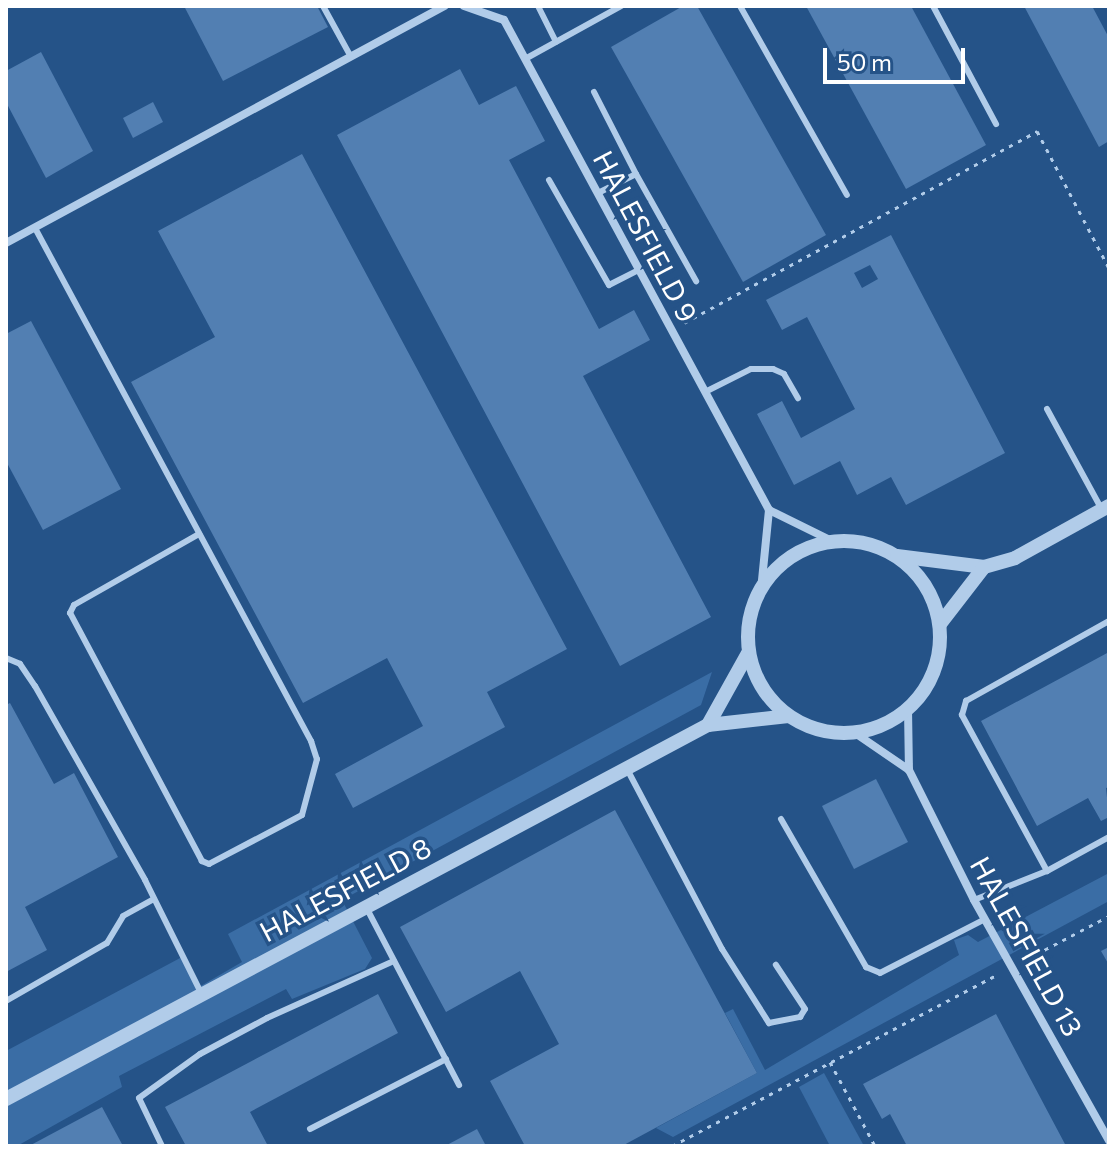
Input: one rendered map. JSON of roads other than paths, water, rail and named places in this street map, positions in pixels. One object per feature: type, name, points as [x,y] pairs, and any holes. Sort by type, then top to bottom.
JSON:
[{"type":"street","points":[[6,243],[445,6]]},
{"type":"street","name":"HALESFIELD 9","points":[[464,6],[504,20],[769,510]]},
{"type":"street","points":[[897,556],[984,567],[1015,558],[1105,508]]},
{"type":"street","points":[[708,725],[748,653],[752,604],[762,580],[769,510],[830,540],[869,543],[897,556],[916,573],[932,598],[940,624],[940,648],[931,679],[908,709],[894,719],[855,733],[828,732],[788,716],[759,683],[748,653]]},
{"type":"street","points":[[762,580],[796,552],[830,540]]},
{"type":"street","points":[[940,624],[984,567]]},
{"type":"street","points":[[908,709],[909,770]]},
{"type":"street","name":"HALESFIELD 8","points":[[6,1099],[708,725],[788,716]]},
{"type":"street","points":[[855,733],[909,770]]},
{"type":"street","name":"HALESFIELD 13","points":[[909,770],[974,900],[1109,1141]]},
{"type":"lane","points":[[323,6],[351,57]]},
{"type":"lane","points":[[538,6],[556,42]]},
{"type":"lane","points":[[525,59],[621,6]]},
{"type":"lane","points":[[740,6],[847,195]]},
{"type":"lane","points":[[933,6],[996,124]]},
{"type":"lane","points":[[594,92],[696,281]]},
{"type":"lane","points":[[598,193],[636,174]]},
{"type":"lane","points":[[549,180],[609,285],[639,270]]},
{"type":"lane","points":[[35,228],[311,741],[317,759],[302,815],[209,864],[202,861],[70,613],[74,605],[199,534]]},
{"type":"lane","points":[[705,392],[751,369],[773,369],[784,374],[798,398]]},
{"type":"lane","points":[[1047,409],[1105,508]]},
{"type":"lane","points":[[1047,871],[962,715],[966,701],[1109,621]]},
{"type":"lane","points":[[6,658],[20,664],[35,686],[154,899],[202,995]]},
{"type":"lane","points":[[627,769],[722,949],[769,1023],[800,1017],[805,1009],[776,965]]},
{"type":"lane","points":[[781,819],[866,967],[880,973],[985,919]]},
{"type":"lane","points":[[974,900],[1047,871],[1109,837]]},
{"type":"lane","points":[[6,1001],[107,943],[123,916],[154,899]]},
{"type":"lane","points":[[366,907],[459,1085]]},
{"type":"lane","points":[[162,1146],[139,1098],[200,1054],[267,1018],[394,961]]},
{"type":"lane","points":[[310,1129],[446,1059]]}]
